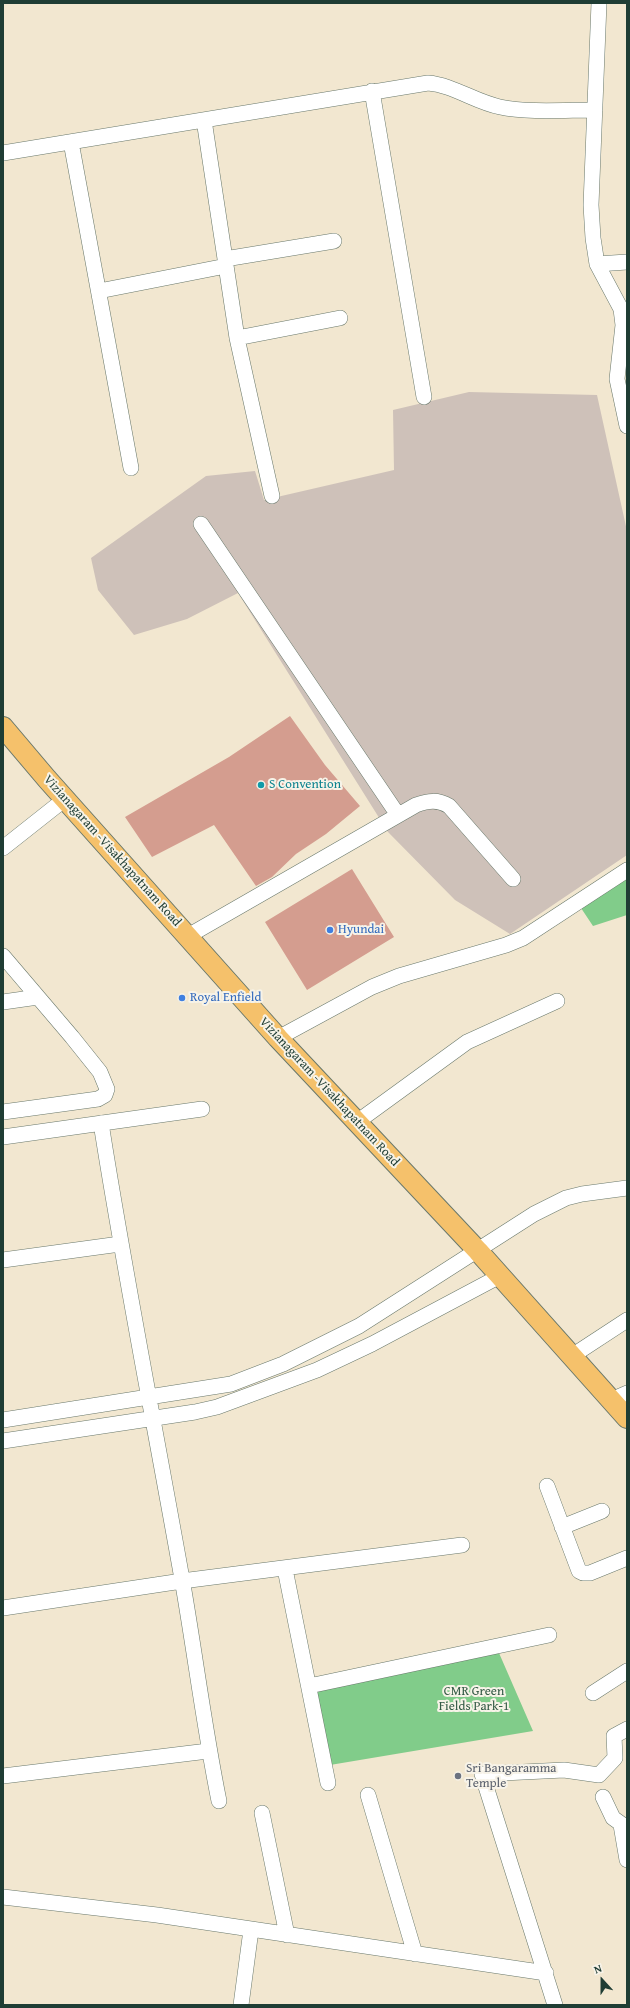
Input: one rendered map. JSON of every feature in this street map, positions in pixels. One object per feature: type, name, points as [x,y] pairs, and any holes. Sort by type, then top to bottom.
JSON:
[{"type":"main road","name":"Vizianagaram -Visakhapatnam Road","points":[[3,727],[65,799],[278,1038],[478,1251],[572,1356],[619,1397],[627,1418]]},
{"type":"street","points":[[599,3],[591,205],[593,238],[597,264],[621,309],[623,325],[617,379],[627,426]]},
{"type":"street","points":[[3,153],[419,84],[437,84],[478,100],[502,107],[595,110]]},
{"type":"street","points":[[372,91],[424,397]]},
{"type":"street","points":[[204,120],[237,338],[272,496]]},
{"type":"street","points":[[71,142],[131,468]]},
{"type":"street","points":[[98,291],[225,263],[334,242]]},
{"type":"street","points":[[597,264],[627,262]]},
{"type":"street","points":[[237,338],[340,318]]},
{"type":"street","points":[[201,524],[398,815]]},
{"type":"street","points":[[3,848],[65,799]]},
{"type":"street","points":[[188,936],[398,815],[416,805],[427,802],[442,802],[449,806],[513,879]]},
{"type":"street","points":[[278,1038],[372,987],[399,976],[506,945],[523,938],[627,870]]},
{"type":"street","points":[[3,956],[100,1072],[107,1089],[105,1095],[98,1098],[3,1112]]},
{"type":"street","points":[[3,1002],[38,997]]},
{"type":"street","points":[[357,1122],[467,1042],[557,1001]]},
{"type":"street","points":[[3,1137],[202,1109]]},
{"type":"street","points":[[101,1123],[120,1244],[182,1581],[208,1751],[219,1801]]},
{"type":"street","points":[[3,1420],[231,1384],[283,1364],[359,1326],[534,1214],[566,1198],[582,1194],[627,1188]]},
{"type":"street","points":[[3,1260],[120,1244]]},
{"type":"street","points":[[3,1441],[217,1407],[317,1370],[372,1344],[500,1276]]},
{"type":"street","points":[[572,1356],[627,1320]]},
{"type":"street","points":[[547,1486],[577,1567],[583,1574],[590,1573],[627,1558]]},
{"type":"street","points":[[562,1527],[602,1511]]},
{"type":"street","points":[[3,1608],[182,1581],[285,1569],[462,1545]]},
{"type":"street","points":[[285,1569],[328,1783]]},
{"type":"street","points":[[309,1686],[549,1635]]},
{"type":"street","points":[[593,1692],[627,1671]]},
{"type":"street","points":[[555,2005],[482,1774],[564,1770],[598,1775],[615,1758],[614,1736],[627,1729]]},
{"type":"street","points":[[3,1776],[208,1751]]},
{"type":"street","points":[[368,1795],[415,1954]]},
{"type":"street","points":[[603,1797],[613,1818],[624,1826],[627,1860]]},
{"type":"street","points":[[262,1813],[287,1936]]},
{"type":"street","points":[[3,1897],[157,1915],[287,1936],[546,1973]]},
{"type":"street","points":[[241,2005],[251,1930]]},
{"type":"shaded area","points":[[469,392],[597,395],[627,531],[627,855],[510,934],[455,900],[388,832],[238,593],[187,619],[134,635],[98,590],[91,558],[206,476],[255,471],[264,500],[394,470],[393,410]]},
{"type":"green space","points":[[627,877],[627,915],[593,926],[581,908]]},
{"type":"green space","name":"CMR Green Fields Park-1","points":[[499,1653],[533,1731],[330,1765],[314,1688]]},
{"type":"building","name":"S Convention","points":[[290,716],[325,765],[360,806],[326,834],[296,854],[272,877],[256,886],[214,825],[152,857],[125,817],[229,757]]},
{"type":"building","name":"Hyundai","points":[[352,869],[394,937],[307,990],[265,922]]},
{"type":"place","name":"S Convention","points":[[261,785]]},
{"type":"place","name":"Hyundai","points":[[330,930]]},
{"type":"place","name":"Royal Enfield","points":[[182,998]]},
{"type":"place","name":"Sri Bangaramma Temple","points":[[458,1776]]}]
